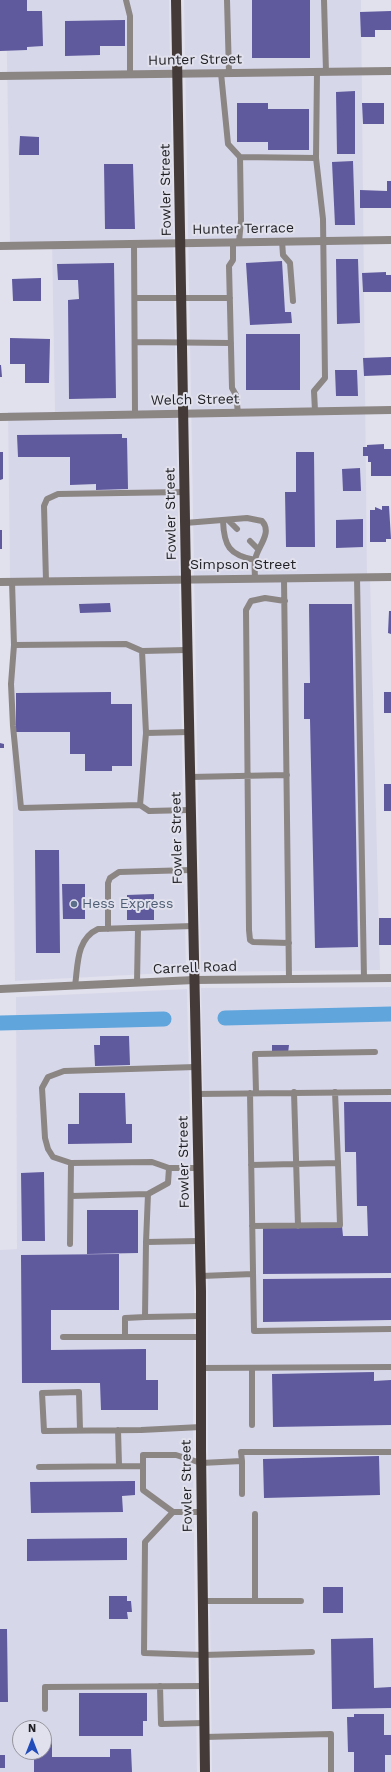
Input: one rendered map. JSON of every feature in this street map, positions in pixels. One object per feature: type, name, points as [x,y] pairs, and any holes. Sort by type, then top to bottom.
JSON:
[{"type":"main road","name":"Fowler Street","points":[[176,0],[190,810],[200,1242],[205,1772]]},
{"type":"street","name":"Hunter Street","points":[[0,76],[391,70]]},
{"type":"street","name":"Hunter Terrace","points":[[0,246],[391,240]]},
{"type":"street","name":"Welch Street","points":[[0,417],[391,410]]},
{"type":"street","name":"Simpson Street","points":[[0,582],[186,578],[284,579],[391,576]]},
{"type":"street","name":"Carrell Road","points":[[0,989],[194,980],[391,978]]},
{"type":"lane","points":[[126,0],[130,16],[130,74]]},
{"type":"lane","points":[[227,0],[225,73],[228,144],[240,157],[236,242],[233,260],[229,266],[232,388],[236,395],[238,413]]},
{"type":"lane","points":[[324,0],[326,72]]},
{"type":"lane","points":[[315,411],[314,391],[325,378],[324,241],[316,158],[317,72]]},
{"type":"lane","points":[[240,157],[316,158]]},
{"type":"lane","points":[[282,241],[283,255],[290,264],[293,301]]},
{"type":"lane","points":[[134,244],[135,414]]},
{"type":"lane","points":[[135,298],[230,298]]},
{"type":"lane","points":[[135,342],[231,343]]},
{"type":"lane","points":[[46,581],[44,506],[47,500],[58,494],[185,492]]},
{"type":"lane","points":[[185,522],[247,518],[262,521],[266,529],[266,535],[258,549],[255,560],[255,579]]},
{"type":"lane","points":[[225,520],[237,529]]},
{"type":"lane","points":[[225,520],[224,539],[229,548],[241,558],[255,560]]},
{"type":"lane","points":[[250,541],[258,549]]},
{"type":"lane","points":[[357,577],[364,979]]},
{"type":"lane","points":[[284,579],[289,979]]},
{"type":"lane","points":[[12,582],[14,645],[11,684],[13,726],[21,808],[140,805],[149,811],[190,810]]},
{"type":"lane","points":[[284,601],[258,599],[251,601],[247,605],[250,940],[259,943],[289,943]]},
{"type":"lane","points":[[14,645],[126,644],[142,651],[187,650]]},
{"type":"lane","points":[[140,805],[146,733],[142,651]]},
{"type":"lane","points":[[146,733],[189,732]]},
{"type":"lane","points":[[190,777],[287,775]]},
{"type":"lane","points":[[108,929],[108,883],[114,874],[119,872],[192,870]]},
{"type":"lane","points":[[75,986],[80,948],[84,939],[89,933],[98,929],[193,926]]},
{"type":"lane","points":[[137,983],[138,928]]},
{"type":"lane","points":[[375,1052],[255,1054],[251,1165],[254,1331],[391,1329]]},
{"type":"lane","points":[[196,1067],[64,1071],[48,1077],[42,1088],[44,1138],[48,1150],[53,1157],[71,1163],[152,1162],[169,1168],[198,1168]]},
{"type":"lane","points":[[196,1094],[253,1092],[391,1092]]},
{"type":"lane","points":[[294,1092],[298,1226]]},
{"type":"lane","points":[[252,1226],[340,1225],[335,1092]]},
{"type":"lane","points":[[70,1244],[71,1163]]},
{"type":"lane","points":[[251,1165],[338,1163]]},
{"type":"lane","points":[[71,1196],[148,1194],[168,1184],[169,1168]]},
{"type":"lane","points":[[145,1317],[148,1194]]},
{"type":"lane","points":[[146,1242],[200,1242]]},
{"type":"lane","points":[[200,1276],[253,1274]]},
{"type":"lane","points":[[125,1338],[124,1318],[200,1316]]},
{"type":"lane","points":[[63,1337],[201,1338]]},
{"type":"lane","points":[[201,1368],[391,1367]]},
{"type":"lane","points":[[252,1368],[252,1425]]},
{"type":"lane","points":[[80,1430],[79,1392],[42,1393],[44,1431],[201,1427]]},
{"type":"lane","points":[[118,1430],[119,1465]]},
{"type":"lane","points":[[242,1494],[241,1452],[391,1452]]},
{"type":"lane","points":[[202,1512],[173,1512],[142,1490],[143,1455],[176,1455],[201,1463],[242,1461]]},
{"type":"lane","points":[[39,1467],[119,1465],[143,1466]]},
{"type":"lane","points":[[173,1512],[145,1542],[144,1653],[203,1655],[312,1652]]},
{"type":"lane","points":[[255,1514],[255,1601]]},
{"type":"lane","points":[[203,1601],[301,1601]]},
{"type":"lane","points":[[160,1686],[161,1724],[204,1724]]},
{"type":"lane","points":[[45,1710],[45,1687],[204,1686]]},
{"type":"lane","points":[[204,1737],[331,1734],[331,1772]]},
{"type":"shaded area","points":[[6,0],[169,0],[186,972],[15,981],[8,412],[55,412],[52,242],[10,242]]},
{"type":"shaded area","points":[[184,0],[361,0],[367,575],[370,576],[380,970],[201,972]]},
{"type":"shaded area","points":[[391,987],[391,1772],[212,1772],[208,1450],[208,1291],[201,988]]},
{"type":"shaded area","points":[[187,989],[194,1291],[193,1450],[197,1772],[0,1772],[0,1250],[17,1249],[16,997]]},
{"type":"building","points":[[0,0],[27,0],[27,11],[42,11],[43,46],[27,47],[27,50],[0,51]]},
{"type":"building","points":[[252,0],[310,0],[310,58],[252,58]]},
{"type":"building","points":[[391,11],[391,30],[375,30],[375,37],[361,37],[360,12]]},
{"type":"building","points":[[125,20],[125,46],[100,46],[100,55],[65,56],[65,21]]},
{"type":"building","points":[[355,91],[355,154],[337,154],[336,92]]},
{"type":"building","points":[[237,103],[268,103],[268,109],[309,109],[309,150],[268,150],[268,142],[237,142]]},
{"type":"building","points":[[362,103],[384,103],[384,124],[363,124]]},
{"type":"building","points":[[20,136],[39,137],[39,155],[19,155]]},
{"type":"building","points":[[353,161],[355,225],[335,225],[332,162]]},
{"type":"building","points":[[104,164],[133,164],[135,229],[105,229]]},
{"type":"building","points":[[387,181],[391,181],[391,208],[360,208],[360,190],[387,191]]},
{"type":"building","points":[[336,259],[358,259],[360,323],[337,324]]},
{"type":"building","points":[[282,261],[285,312],[291,312],[292,323],[250,325],[246,263]]},
{"type":"building","points":[[114,263],[116,398],[69,399],[68,300],[79,299],[78,280],[58,280],[57,264]]},
{"type":"building","points":[[386,272],[386,275],[391,275],[391,292],[363,292],[362,273]]},
{"type":"building","points":[[41,278],[41,301],[13,301],[12,279]]},
{"type":"building","points":[[246,334],[300,334],[300,390],[246,390]]},
{"type":"building","points":[[10,338],[50,339],[49,383],[25,383],[25,364],[10,364]]},
{"type":"building","points":[[391,357],[391,375],[364,376],[363,358]]},
{"type":"building","points":[[1,365],[2,377],[0,377]]},
{"type":"building","points":[[335,370],[357,370],[358,396],[336,396]]},
{"type":"building","points":[[122,434],[122,438],[127,438],[128,489],[96,490],[96,484],[70,485],[70,457],[18,457],[17,435]]},
{"type":"building","points":[[384,444],[384,449],[391,449],[391,476],[371,476],[371,462],[368,462],[368,456],[363,456],[363,447],[367,447],[367,445]]},
{"type":"building","points":[[0,452],[3,452],[3,479],[0,480]]},
{"type":"building","points":[[296,452],[314,452],[315,547],[286,547],[285,492],[296,492]]},
{"type":"building","points":[[360,468],[361,491],[343,491],[342,469]]},
{"type":"building","points":[[382,506],[389,506],[391,539],[386,539],[386,542],[370,542],[370,510],[375,510],[375,507],[382,510]]},
{"type":"building","points":[[363,519],[363,547],[336,548],[336,520]]},
{"type":"building","points":[[0,530],[2,530],[2,549],[0,549]]},
{"type":"building","points":[[110,603],[111,612],[80,613],[79,604]]},
{"type":"building","points":[[309,604],[352,604],[358,947],[315,948],[310,719],[304,719],[304,683],[310,683]]},
{"type":"building","points":[[389,611],[391,611],[391,634],[388,633]]},
{"type":"building","points":[[111,692],[111,704],[132,704],[132,766],[112,766],[112,771],[85,771],[85,754],[70,754],[70,732],[16,732],[16,693]]},
{"type":"building","points":[[384,692],[391,692],[391,713],[384,713]]},
{"type":"building","points":[[0,743],[4,744],[4,748],[0,748]]},
{"type":"building","points":[[384,784],[391,784],[391,811],[384,811]]},
{"type":"building","points":[[35,850],[59,850],[60,953],[36,953]]},
{"type":"building","points":[[62,884],[85,884],[85,919],[63,919]]},
{"type":"building","points":[[154,894],[154,920],[127,920],[127,895]]},
{"type":"building","points":[[379,918],[391,918],[391,945],[379,945]]},
{"type":"building","points":[[100,1036],[129,1036],[130,1065],[95,1066],[94,1045],[100,1045]]},
{"type":"building","points":[[272,1045],[289,1045],[288,1053],[272,1053]]},
{"type":"building","points":[[79,1093],[125,1093],[126,1124],[132,1124],[132,1143],[68,1144],[68,1124],[79,1124]]},
{"type":"building","points":[[344,1102],[391,1102],[391,1273],[263,1274],[263,1227],[342,1226],[343,1236],[368,1236],[367,1206],[357,1206],[356,1152],[345,1152]]},
{"type":"building","points":[[44,1172],[45,1241],[22,1241],[21,1173]]},
{"type":"building","points":[[87,1210],[138,1210],[138,1253],[87,1254]]},
{"type":"building","points":[[119,1254],[119,1310],[51,1310],[51,1350],[146,1349],[146,1380],[158,1380],[158,1410],[101,1410],[100,1383],[22,1383],[21,1255]]},
{"type":"building","points":[[391,1278],[391,1320],[263,1322],[263,1279]]},
{"type":"building","points":[[374,1372],[374,1381],[391,1380],[391,1425],[273,1427],[272,1374]]},
{"type":"building","points":[[379,1456],[380,1495],[264,1498],[263,1459]]},
{"type":"building","points":[[135,1481],[135,1495],[122,1496],[123,1512],[31,1513],[30,1482]]},
{"type":"building","points":[[127,1538],[127,1560],[27,1561],[27,1539]]},
{"type":"building","points":[[323,1587],[343,1587],[343,1613],[323,1613]]},
{"type":"building","points":[[109,1596],[127,1596],[127,1601],[131,1601],[132,1612],[127,1612],[128,1619],[109,1619]]},
{"type":"building","points":[[0,1629],[7,1629],[8,1702],[0,1702]]},
{"type":"building","points":[[373,1638],[374,1688],[391,1687],[391,1708],[332,1709],[331,1639]]},
{"type":"building","points":[[79,1693],[147,1693],[147,1721],[143,1721],[143,1736],[79,1736]]},
{"type":"building","points":[[354,1714],[384,1714],[384,1735],[391,1735],[391,1755],[385,1755],[385,1772],[354,1772],[354,1752],[348,1752],[347,1717],[354,1717]]},
{"type":"building","points":[[110,1749],[131,1749],[132,1772],[34,1772],[34,1760],[52,1760],[52,1757],[110,1757]]},
{"type":"building","points":[[0,1755],[5,1755],[5,1768],[0,1768]]},
{"type":"waterway","points":[[225,1018],[391,1014]]},
{"type":"waterway","points":[[0,1023],[164,1019]]},
{"type":"place","name":"Hess Express","points":[[74,904]]}]
